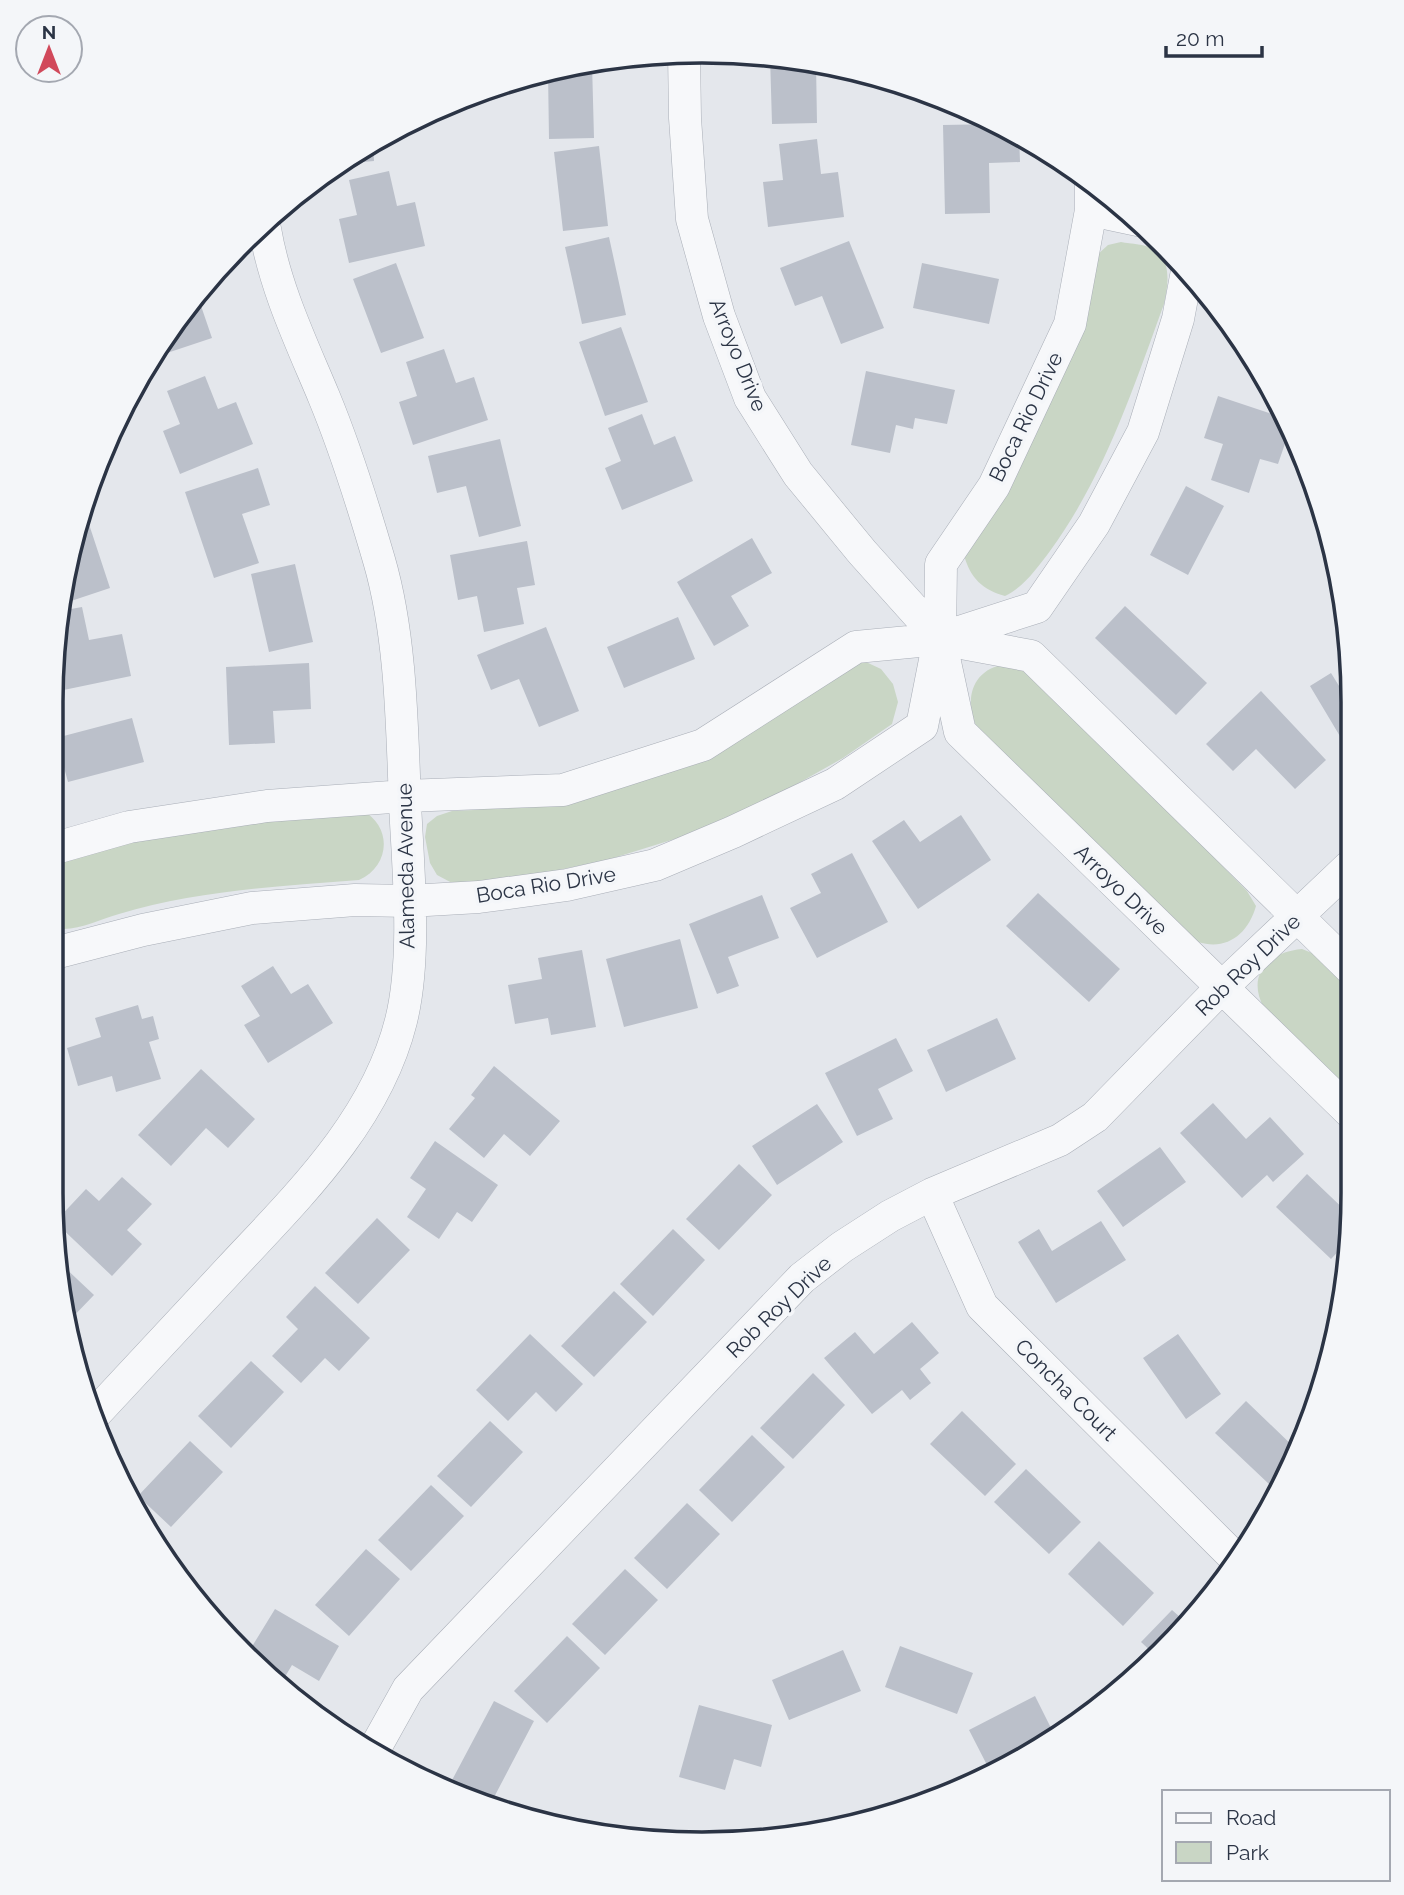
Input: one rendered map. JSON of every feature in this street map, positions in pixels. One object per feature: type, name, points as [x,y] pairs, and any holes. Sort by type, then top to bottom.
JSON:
[{"type":"street","name":"Arroyo Drive","points":[[684,63],[692,219],[719,316],[750,398],[798,474],[862,552],[940,639],[960,732],[1341,1103]]},
{"type":"street","name":"Boca Rio Drive","points":[[63,951],[143,930],[252,908],[355,900],[409,901],[479,897],[567,885],[655,865],[835,784],[922,726],[940,639],[940,564],[994,486],[1070,324],[1091,197]]},
{"type":"street","name":"Alameda Avenue","points":[[100,1407],[301,1193],[339,1145],[371,1097],[390,1052],[401,1020],[408,976],[409,901],[397,652],[380,565],[354,480],[324,399],[292,326],[267,235]]},
{"type":"street","points":[[63,846],[129,827],[267,806],[405,796],[563,790],[703,745],[856,647],[940,639],[1037,607],[1094,524],[1143,432],[1178,319],[1185,284]]},
{"type":"street","points":[[940,639],[1031,656],[1341,959]]},
{"type":"street","name":"Rob Roy Drive","points":[[378,1743],[408,1689],[802,1278],[842,1247],[890,1216],[932,1194],[1060,1140],[1095,1117],[1221,988],[1341,875]]},
{"type":"street","name":"Concha Court","points":[[932,1194],[982,1306],[1230,1552]]},
{"type":"green space","points":[[1121,242],[1147,246],[1154,250],[1166,267],[1167,290],[1164,304],[1116,432],[1086,493],[1050,551],[1019,587],[1005,596],[978,582],[964,555],[1097,255],[1108,245]]},
{"type":"green space","points":[[866,662],[881,669],[893,684],[898,702],[892,724],[843,758],[774,797],[678,838],[607,860],[534,875],[454,884],[437,875],[430,863],[425,837],[427,824],[437,816],[452,811],[580,793],[848,665]]},
{"type":"green space","points":[[1006,664],[1022,667],[1039,679],[1247,891],[1256,906],[1242,932],[1227,942],[1198,942],[976,726],[971,705],[974,686],[986,672]]},
{"type":"green space","points":[[362,810],[379,826],[384,846],[377,866],[359,880],[208,895],[148,906],[76,928],[63,929],[63,862],[103,847],[202,823]]},
{"type":"green space","points":[[1302,949],[1317,955],[1341,979],[1341,1083],[1264,1008],[1259,996],[1259,976],[1264,967],[1270,960]]},
{"type":"building","points":[[770,67],[816,73],[817,123],[772,124]]},
{"type":"building","points":[[592,72],[594,138],[549,139],[548,82]]},
{"type":"building","points":[[975,124],[1019,148],[1020,162],[989,163],[990,213],[945,214],[943,125]]},
{"type":"building","points":[[817,139],[821,174],[838,172],[844,217],[768,227],[763,182],[783,180],[779,144]]},
{"type":"building","points":[[599,146],[608,226],[563,231],[554,152]]},
{"type":"building","points":[[374,155],[374,161],[362,162]]},
{"type":"building","points":[[389,171],[397,206],[415,202],[425,246],[349,263],[339,219],[357,215],[349,180]]},
{"type":"building","points":[[609,237],[626,315],[582,324],[565,247]]},
{"type":"building","points":[[849,241],[884,328],[841,344],[822,296],[795,306],[780,268]]},
{"type":"building","points":[[396,263],[424,338],[381,353],[353,279]]},
{"type":"building","points":[[922,263],[999,279],[989,324],[913,308]]},
{"type":"building","points":[[201,306],[212,338],[167,353]]},
{"type":"building","points":[[621,327],[648,402],[605,416],[579,342]]},
{"type":"building","points":[[444,349],[456,383],[474,377],[488,420],[413,445],[399,402],[417,396],[406,362]]},
{"type":"building","points":[[866,371],[955,390],[947,424],[915,418],[913,429],[896,425],[890,453],[851,445]]},
{"type":"building","points":[[205,376],[218,409],[236,402],[253,444],[180,474],[163,431],[180,424],[167,391]]},
{"type":"building","points":[[1218,396],[1272,414],[1285,442],[1278,464],[1260,459],[1249,493],[1211,480],[1223,444],[1204,438]]},
{"type":"building","points":[[642,414],[654,445],[675,436],[693,481],[622,510],[605,468],[621,461],[608,428]]},
{"type":"building","points":[[500,439],[521,526],[479,537],[466,486],[437,493],[428,456]]},
{"type":"building","points":[[258,468],[270,505],[242,514],[259,563],[214,578],[185,492]]},
{"type":"building","points":[[1186,486],[1224,506],[1188,575],[1150,555]]},
{"type":"building","points":[[89,524],[110,588],[71,601]]},
{"type":"building","points":[[752,538],[772,573],[731,596],[749,626],[714,646],[677,582]]},
{"type":"building","points":[[527,541],[535,585],[517,588],[524,624],[484,632],[477,596],[458,600],[450,555]]},
{"type":"building","points":[[295,564],[313,642],[269,652],[251,574]]},
{"type":"building","points":[[1125,606],[1207,683],[1176,715],[1095,638]]},
{"type":"building","points":[[82,607],[89,640],[122,634],[131,676],[63,690],[70,609]]},
{"type":"building","points":[[678,617],[695,659],[624,688],[607,647]]},
{"type":"building","points":[[546,627],[579,711],[539,727],[519,679],[491,690],[477,655]]},
{"type":"building","points":[[309,663],[311,709],[273,711],[275,743],[229,745],[226,667]]},
{"type":"building","points":[[1331,673],[1341,689],[1341,738],[1310,686]]},
{"type":"building","points":[[1261,691],[1326,760],[1295,789],[1256,749],[1233,771],[1206,744]]},
{"type":"building","points":[[132,718],[144,762],[68,782],[63,764],[63,736]]},
{"type":"building","points":[[961,815],[991,860],[918,909],[872,841],[904,820],[920,842]]},
{"type":"building","points":[[852,853],[888,922],[817,958],[790,908],[821,893],[811,874]]},
{"type":"building","points":[[1038,893],[1120,969],[1089,1002],[1006,926]]},
{"type":"building","points":[[762,895],[779,938],[728,957],[739,986],[717,994],[689,924]]},
{"type":"building","points":[[680,939],[698,1008],[624,1027],[606,959]]},
{"type":"building","points":[[582,950],[596,1027],[551,1035],[548,1018],[515,1024],[508,985],[542,979],[538,958]]},
{"type":"building","points":[[273,966],[291,994],[308,984],[333,1023],[268,1063],[244,1025],[260,1016],[241,986]]},
{"type":"building","points":[[138,1005],[142,1019],[153,1016],[159,1039],[149,1042],[161,1079],[116,1092],[112,1076],[78,1086],[67,1048],[101,1037],[95,1018]]},
{"type":"building","points":[[997,1018],[1016,1059],[946,1092],[927,1050]]},
{"type":"building","points":[[896,1038],[913,1071],[878,1089],[893,1119],[857,1136],[825,1073]]},
{"type":"building","points":[[494,1066],[560,1121],[530,1156],[504,1134],[484,1158],[449,1129],[475,1098],[471,1095]]},
{"type":"building","points":[[201,1069],[255,1119],[228,1148],[206,1128],[171,1166],[138,1135]]},
{"type":"building","points":[[1213,1103],[1246,1139],[1270,1117],[1304,1154],[1273,1182],[1267,1175],[1242,1198],[1180,1133]]},
{"type":"building","points":[[817,1104],[843,1142],[777,1185],[752,1146]]},
{"type":"building","points":[[435,1141],[498,1185],[472,1222],[457,1212],[439,1239],[407,1217],[426,1189],[410,1178]]},
{"type":"building","points":[[1160,1147],[1186,1182],[1123,1227],[1097,1191]]},
{"type":"building","points":[[739,1164],[772,1195],[719,1250],[686,1219]]},
{"type":"building","points":[[1307,1174],[1341,1206],[1338,1251],[1331,1259],[1276,1207]]},
{"type":"building","points":[[122,1177],[152,1204],[127,1230],[142,1244],[112,1276],[64,1230],[63,1213],[86,1189],[99,1201]]},
{"type":"building","points":[[377,1218],[410,1250],[358,1304],[325,1273]]},
{"type":"building","points":[[1101,1221],[1126,1260],[1056,1303],[1018,1242],[1039,1229],[1052,1251]]},
{"type":"building","points":[[673,1229],[705,1260],[653,1316],[620,1284]]},
{"type":"building","points":[[67,1270],[94,1295],[75,1315]]},
{"type":"building","points":[[315,1286],[370,1338],[339,1371],[325,1358],[301,1383],[272,1356],[298,1329],[286,1317]]},
{"type":"building","points":[[614,1291],[647,1322],[594,1377],[561,1346]]},
{"type":"building","points":[[912,1322],[939,1353],[920,1369],[931,1383],[910,1400],[902,1390],[872,1414],[824,1358],[855,1332],[874,1354]]},
{"type":"building","points":[[530,1334],[583,1384],[556,1412],[536,1392],[508,1421],[476,1390]]},
{"type":"building","points":[[1178,1334],[1221,1394],[1186,1419],[1143,1358]]},
{"type":"building","points":[[251,1361],[284,1392],[231,1448],[198,1416]]},
{"type":"building","points":[[813,1373],[845,1405],[793,1459],[760,1428]]},
{"type":"building","points":[[1246,1401],[1290,1443],[1270,1485],[1270,1485],[1215,1433]]},
{"type":"building","points":[[962,1411],[1016,1464],[985,1496],[930,1444]]},
{"type":"building","points":[[490,1421],[523,1452],[471,1507],[437,1476]]},
{"type":"building","points":[[752,1435],[785,1467],[732,1522],[699,1490]]},
{"type":"building","points":[[190,1441],[223,1472],[171,1527],[139,1495]]},
{"type":"building","points":[[1026,1469],[1081,1522],[1049,1554],[994,1502]]},
{"type":"building","points":[[431,1485],[464,1516],[411,1571],[378,1540]]},
{"type":"building","points":[[687,1503],[720,1534],[667,1589],[634,1558]]},
{"type":"building","points":[[1099,1541],[1154,1593],[1123,1626],[1068,1574]]},
{"type":"building","points":[[366,1549],[400,1579],[349,1636],[315,1605]]},
{"type":"building","points":[[625,1569],[658,1600],[605,1655],[572,1624]]},
{"type":"building","points":[[275,1609],[339,1646],[319,1681],[292,1665],[285,1677],[252,1647]]},
{"type":"building","points":[[1172,1610],[1180,1617],[1149,1649],[1141,1642]]},
{"type":"building","points":[[567,1636],[600,1668],[547,1723],[514,1691]]},
{"type":"building","points":[[900,1646],[973,1673],[957,1714],[885,1687]]},
{"type":"building","points":[[843,1650],[861,1691],[789,1720],[772,1680]]},
{"type":"building","points":[[1035,1696],[1051,1728],[987,1765],[969,1730]]},
{"type":"building","points":[[494,1701],[534,1721],[494,1797],[452,1781]]},
{"type":"building","points":[[699,1705],[772,1725],[761,1767],[734,1759],[725,1790],[679,1777]]}]
